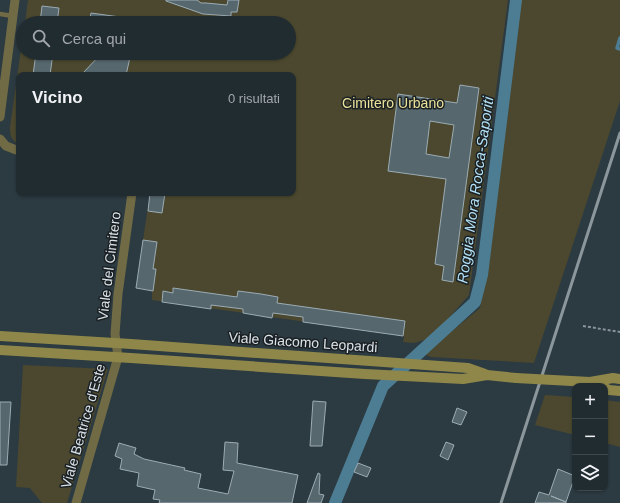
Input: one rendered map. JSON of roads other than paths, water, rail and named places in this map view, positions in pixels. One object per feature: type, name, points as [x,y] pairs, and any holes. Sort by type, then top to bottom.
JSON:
[{"type":"main road","name":"Viale Giacomo Leopardi","points":[[0,336],[468,368],[487,375],[582,383]]},
{"type":"main road","name":"Viale Giacomo Leopardi","points":[[0,350],[462,379],[487,375]]},
{"type":"main road","name":"Viale Giacomo Leopardi","points":[[598,383],[612,378],[620,379]]},
{"type":"main road","points":[[608,390],[620,391]]},
{"type":"street","points":[[0,117],[15,0]]},
{"type":"street","points":[[0,139],[6,146],[16,150]]},
{"type":"street","name":"Viale del Cimitero","points":[[118,357],[115,334],[118,294],[132,196]]},
{"type":"street","name":"Viale Beatrice d'Este","points":[[76,503],[118,357]]},
{"type":"lane","points":[[0,14],[13,16]]},
{"type":"waterway","name":"Roggia Mora Rocca-Saporiti","points":[[335,503],[383,386],[475,302],[482,275],[516,0]]},
{"type":"waterway","points":[[620,38],[617,48],[620,49]]},
{"type":"railway","points":[[501,503],[620,133]]},
{"type":"park label","name":"Cimitero Urbano","points":[[393,103]]}]
